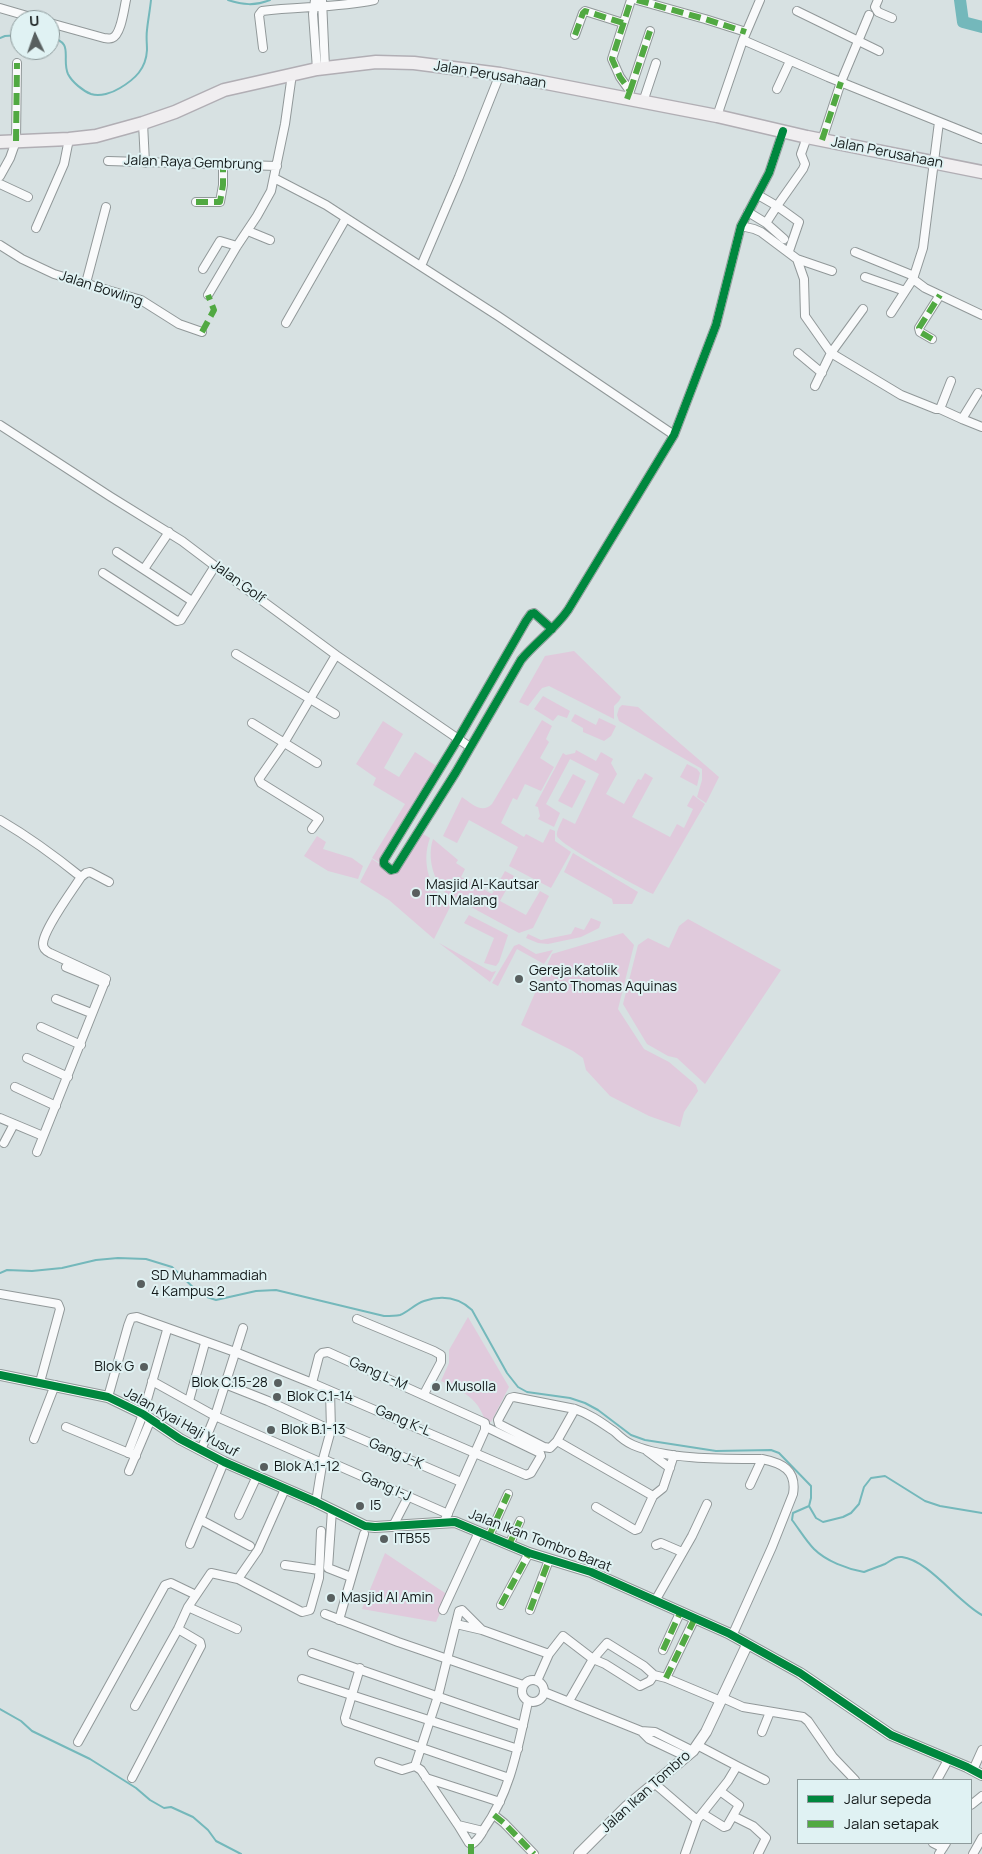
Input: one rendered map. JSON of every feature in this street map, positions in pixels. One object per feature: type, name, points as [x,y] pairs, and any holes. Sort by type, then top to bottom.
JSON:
[{"type":"main road","name":"Jalan Perusahaan","points":[[0,142],[96,136],[174,112],[224,90],[321,68],[376,62],[414,63],[500,74],[629,95],[644,102],[982,172]]},
{"type":"street","points":[[60,25],[111,39],[119,30],[126,0]]},
{"type":"street","points":[[263,48],[260,12],[318,4],[374,0]]},
{"type":"street","points":[[629,95],[612,61],[631,0]]},
{"type":"street","points":[[637,0],[746,32]]},
{"type":"street","points":[[717,116],[743,40],[760,0]]},
{"type":"street","points":[[878,0],[876,10],[892,18]]},
{"type":"street","points":[[318,4],[321,68]]},
{"type":"street","points":[[575,35],[581,16],[585,11],[623,23]]},
{"type":"street","points":[[797,11],[879,51]]},
{"type":"street","points":[[822,140],[841,82],[869,15]]},
{"type":"street","points":[[629,95],[650,31]]},
{"type":"street","points":[[743,40],[982,139]]},
{"type":"street","points":[[777,89],[790,61]]},
{"type":"street","points":[[0,176],[10,158],[16,141],[17,62]]},
{"type":"street","points":[[644,102],[656,63]]},
{"type":"street","name":"Jalan Raya Gembrung","points":[[208,296],[266,200],[277,166],[292,74]]},
{"type":"street","points":[[421,266],[500,74]]},
{"type":"street","points":[[891,313],[914,277],[923,248],[939,122]]},
{"type":"street","points":[[143,123],[145,163]]},
{"type":"street","points":[[552,629],[535,614],[529,617],[458,739],[384,860],[384,864],[392,870],[395,869],[470,747],[521,660],[552,629],[568,610],[674,435],[683,416],[716,325],[741,226],[769,173],[783,131]]},
{"type":"street","points":[[766,223],[803,169],[804,164],[801,154],[807,137]]},
{"type":"street","points":[[36,228],[64,164],[70,139]]},
{"type":"street","name":"Jalan Raya Gembrung","points":[[108,161],[277,166]]},
{"type":"street","points":[[196,202],[220,202],[223,185],[223,165]]},
{"type":"street","points":[[274,178],[346,218],[421,266],[674,435]]},
{"type":"street","points":[[0,184],[28,197]]},
{"type":"street","points":[[758,194],[799,222],[788,251]]},
{"type":"street","points":[[86,283],[106,207]]},
{"type":"street","points":[[748,212],[766,223],[784,239]]},
{"type":"street","points":[[286,323],[346,218]]},
{"type":"street","points":[[741,226],[758,230],[797,259],[832,271]]},
{"type":"street","points":[[248,231],[270,240]]},
{"type":"street","points":[[203,269],[220,241],[237,246]]},
{"type":"street","name":"Jalan Bowling","points":[[0,245],[39,268],[141,300],[179,324],[202,332]]},
{"type":"street","points":[[855,252],[914,277],[940,295],[982,315]]},
{"type":"street","points":[[797,259],[804,279],[805,316],[831,353],[901,395],[982,427]]},
{"type":"street","points":[[864,277],[905,291]]},
{"type":"street","points":[[932,339],[920,332],[919,328],[940,295]]},
{"type":"street","points":[[815,386],[831,353],[862,309]]},
{"type":"street","points":[[798,353],[822,373]]},
{"type":"street","points":[[940,409],[951,381]]},
{"type":"street","points":[[962,419],[978,393]]},
{"type":"street","name":"Jalan Golf","points":[[0,425],[194,549],[214,566],[336,655],[470,747]]},
{"type":"street","points":[[144,570],[169,532]]},
{"type":"street","points":[[117,552],[192,602]]},
{"type":"street","points":[[102,573],[177,621],[181,620],[214,566]]},
{"type":"street","points":[[236,654],[335,714]]},
{"type":"street","points":[[312,829],[319,819],[259,780],[284,743],[336,655]]},
{"type":"street","points":[[252,724],[316,763]]},
{"type":"street","points":[[0,820],[36,843],[81,878]]},
{"type":"street","points":[[104,980],[50,953],[45,950],[43,945],[48,928],[81,878],[88,872],[109,882]]},
{"type":"street","points":[[66,967],[104,980]]},
{"type":"street","points":[[37,1152],[68,1077],[104,980]]},
{"type":"street","points":[[56,1000],[91,1013]]},
{"type":"street","points":[[41,1027],[80,1045]]},
{"type":"street","points":[[27,1058],[68,1077]]},
{"type":"street","points":[[15,1087],[56,1106]]},
{"type":"street","points":[[0,1118],[43,1136]]},
{"type":"street","points":[[4,1143],[14,1124]]},
{"type":"street","points":[[0,1294],[58,1304],[60,1309],[40,1382]]},
{"type":"street","name":"Gang K-L","points":[[108,1397],[124,1336],[131,1318],[138,1318],[235,1352],[330,1390],[529,1475],[541,1456],[540,1453],[486,1425]]},
{"type":"street","points":[[357,1319],[434,1351],[441,1356],[441,1362],[424,1394]]},
{"type":"street","points":[[202,1450],[244,1328]]},
{"type":"street","points":[[130,1471],[147,1416],[152,1381],[168,1330]]},
{"type":"street","points":[[188,1401],[205,1343]]},
{"type":"street","name":"Gang L-M","points":[[312,1383],[319,1356],[326,1352],[424,1394],[486,1425]]},
{"type":"street","name":"Jalan Kyai Haji Yusuf","points":[[0,1374],[108,1397],[147,1416],[180,1438],[224,1462],[316,1502]]},
{"type":"street","name":"Gang I-J","points":[[152,1381],[215,1416],[408,1497],[446,1518]]},
{"type":"street","name":"Gang J-K","points":[[225,1384],[461,1482]]},
{"type":"street","points":[[34,1439],[55,1385]]},
{"type":"street","points":[[316,1502],[331,1428],[330,1390]]},
{"type":"street","points":[[575,1410],[551,1448],[500,1424],[500,1416],[510,1398],[514,1396],[575,1410],[590,1416],[632,1445],[644,1449],[674,1455],[762,1459],[775,1462],[790,1472],[795,1484],[793,1494],[772,1547],[732,1636]]},
{"type":"street","points":[[128,1453],[147,1416]]},
{"type":"street","points":[[446,1518],[476,1453],[486,1425]]},
{"type":"street","points":[[66,1427],[136,1456]]},
{"type":"street","points":[[557,1441],[653,1496]]},
{"type":"street","points":[[644,1449],[670,1468]]},
{"type":"street","points":[[596,1507],[626,1526],[636,1530],[641,1524],[653,1496],[663,1488],[674,1455]]},
{"type":"street","points":[[750,1485],[762,1459]]},
{"type":"street","points":[[190,1544],[224,1462]]},
{"type":"street","points":[[239,1515],[258,1476]]},
{"type":"street","points":[[238,1579],[258,1550],[285,1489]]},
{"type":"street","points":[[489,1536],[508,1494]]},
{"type":"street","points":[[393,1526],[408,1497]]},
{"type":"street","name":"Jalan Ikan Tombro Barat","points":[[316,1502],[369,1527],[393,1526],[446,1518],[529,1553],[591,1572],[732,1636],[800,1673],[890,1735],[978,1772]]},
{"type":"street","points":[[655,1601],[707,1504]]},
{"type":"street","points":[[332,1510],[328,1568],[351,1577]]},
{"type":"street","points":[[200,1520],[250,1546]]},
{"type":"street","points":[[509,1545],[520,1521]]},
{"type":"street","points":[[135,1706],[178,1629],[188,1607],[212,1572],[238,1579],[278,1601],[305,1612],[310,1609],[319,1578],[321,1531]]},
{"type":"street","points":[[443,1610],[479,1532]]},
{"type":"street","points":[[339,1620],[364,1534]]},
{"type":"street","points":[[656,1545],[661,1543],[682,1552]]},
{"type":"street","points":[[502,1606],[529,1553]]},
{"type":"street","points":[[530,1610],[549,1560]]},
{"type":"street","points":[[285,1565],[319,1570]]},
{"type":"street","points":[[78,1742],[165,1585],[171,1583],[196,1595]]},
{"type":"street","points":[[188,1607],[237,1629]]},
{"type":"street","points":[[415,1766],[438,1696],[459,1611],[461,1609],[482,1630]]},
{"type":"street","points":[[664,1650],[680,1613]]},
{"type":"street","points":[[325,1614],[523,1685]]},
{"type":"street","points":[[666,1678],[695,1618]]},
{"type":"street","points":[[456,1624],[482,1630],[549,1654]]},
{"type":"street","points":[[132,1778],[201,1646],[200,1642],[178,1629]]},
{"type":"street","points":[[537,1681],[549,1654],[563,1636],[594,1659],[640,1686],[650,1681],[654,1675]]},
{"type":"street","points":[[569,1701],[605,1643],[609,1643],[644,1666],[654,1675],[743,1707],[803,1717],[808,1721],[836,1761],[854,1779]]},
{"type":"street","name":"Jalan Ikan Tombro","points":[[579,1854],[627,1806],[692,1751],[722,1700],[747,1645]]},
{"type":"street","points":[[312,1653],[360,1668],[522,1726]]},
{"type":"street","points":[[360,1668],[345,1718],[346,1722],[421,1746],[509,1778]]},
{"type":"street","points":[[302,1679],[518,1749]]},
{"type":"street","points":[[523,1685],[529,1681],[537,1681],[542,1685],[544,1692],[539,1701],[528,1702]]},
{"type":"street","points":[[523,1685],[522,1695],[528,1702]]},
{"type":"street","points":[[544,1692],[641,1731],[656,1732],[692,1751],[737,1766],[765,1780]]},
{"type":"street","points":[[471,1844],[474,1843],[483,1831],[500,1802],[518,1749],[528,1702]]},
{"type":"street","points":[[762,1732],[770,1712]]},
{"type":"street","points":[[978,1772],[981,1754]]},
{"type":"street","points":[[938,1779],[948,1760]]},
{"type":"street","points":[[379,1762],[402,1770],[415,1766],[420,1769],[471,1844],[471,1854]]},
{"type":"street","points":[[685,1854],[700,1817],[737,1766]]},
{"type":"street","points":[[426,1778],[500,1802]]},
{"type":"street","points":[[654,1783],[700,1817],[724,1827],[727,1826],[739,1804],[720,1791]]},
{"type":"street","points":[[972,1804],[982,1796]]},
{"type":"street","points":[[494,1815],[534,1854]]},
{"type":"street","points":[[733,1816],[753,1826],[766,1838],[758,1854]]},
{"type":"street","points":[[458,1825],[483,1831]]},
{"type":"street","points":[[973,1854],[982,1838]]},
{"type":"shaded area","points":[[574,651],[621,697],[614,706],[614,719],[549,686],[542,688],[528,706],[519,702],[545,656]]},
{"type":"shaded area","points":[[543,696],[570,711],[567,718],[558,715],[553,721],[534,709]]},
{"type":"shaded area","points":[[622,705],[638,707],[719,777],[706,803],[697,797],[702,780],[702,769],[619,721],[617,715]]},
{"type":"shaded area","points":[[575,714],[596,725],[599,718],[616,726],[611,736],[604,741],[583,732],[583,728],[571,721]]},
{"type":"shaded area","points":[[542,720],[552,726],[546,739],[549,742],[540,758],[554,767],[541,791],[525,784],[517,800],[513,798],[501,823],[524,837],[526,834],[543,843],[550,829],[555,831],[555,841],[571,852],[551,888],[509,866],[518,847],[469,820],[457,843],[443,836],[462,797],[481,808],[492,804]]},
{"type":"shaded area","points":[[383,721],[403,734],[384,768],[399,777],[415,752],[438,767],[380,863],[372,858],[405,804],[373,785],[376,778],[356,764]]},
{"type":"shaded area","points":[[576,750],[596,761],[601,752],[613,759],[611,763],[617,774],[606,794],[624,804],[638,779],[641,780],[645,773],[653,778],[632,817],[670,837],[677,824],[684,828],[693,809],[687,806],[693,795],[705,804],[653,894],[585,857],[561,841],[557,836],[563,818],[575,824],[599,774],[570,759],[546,804],[560,813],[554,827],[538,819],[540,816],[538,807],[535,806],[563,753],[566,755],[575,753]]},
{"type":"shaded area","points":[[687,764],[697,769],[700,773],[697,786],[680,777]]},
{"type":"shaded area","points":[[573,774],[586,781],[572,808],[558,801]]},
{"type":"shaded area","points":[[421,833],[430,838],[426,857],[432,884],[443,899],[451,905],[434,939],[389,900],[360,882],[372,859],[393,873],[397,872]]},
{"type":"shaded area","points":[[317,836],[326,842],[323,849],[352,858],[363,866],[358,879],[328,871],[304,856]]},
{"type":"shaded area","points":[[433,839],[458,860],[456,863],[465,869],[461,877],[492,894],[505,871],[514,876],[500,901],[526,915],[540,891],[549,896],[533,928],[519,933],[447,894],[442,889],[432,868],[431,846]]},
{"type":"shaded area","points":[[573,853],[638,892],[632,904],[613,904],[612,899],[564,872]]},
{"type":"shaded area","points":[[469,915],[508,935],[496,966],[484,963],[494,938],[464,923]]},
{"type":"shaded area","points":[[591,918],[601,922],[599,928],[581,937],[548,944],[538,943],[526,938],[528,934],[541,940],[571,934],[575,927],[584,930]]},
{"type":"shaded area","points":[[688,919],[781,970],[705,1084],[677,1058],[668,1056],[647,1044],[623,1004],[638,945],[648,938],[669,948],[679,926]]},
{"type":"shaded area","points":[[623,933],[634,945],[618,1009],[644,1049],[669,1062],[696,1085],[698,1091],[684,1112],[680,1127],[649,1116],[610,1096],[586,1070],[583,1058],[521,1025],[552,954]]},
{"type":"shaded area","points":[[439,943],[492,972],[496,971],[490,982]]},
{"type":"shaded area","points":[[519,944],[536,954],[553,950],[544,964],[517,949],[498,986],[492,983],[514,946]]},
{"type":"shaded area","points":[[468,1317],[509,1387],[491,1422],[485,1420],[482,1412],[473,1400],[456,1388],[441,1381],[449,1363],[449,1350]]},
{"type":"shaded area","points":[[385,1553],[448,1595],[436,1622],[362,1609]]},
{"type":"waterway","points":[[60,42],[66,51],[68,74],[75,83],[91,94],[102,95],[110,93],[130,81],[142,68],[147,50],[151,0]]},
{"type":"waterway","points":[[228,0],[249,4],[270,0]]},
{"type":"waterway","points":[[960,0],[963,22],[982,27]]},
{"type":"waterway","points":[[0,38],[10,36]]},
{"type":"waterway","points":[[0,1273],[7,1270],[32,1271],[62,1268],[96,1260],[118,1258],[146,1259],[172,1267],[201,1295],[216,1300],[256,1291],[276,1290],[384,1316],[400,1315],[421,1302],[431,1299],[444,1298],[456,1300],[472,1310],[507,1373],[518,1387],[527,1392],[570,1398],[585,1403],[598,1410],[631,1435],[645,1440],[716,1451],[771,1450],[779,1453],[811,1486],[809,1506],[816,1518],[823,1522],[851,1513],[859,1504],[864,1487],[871,1478],[885,1476],[925,1501],[940,1506],[982,1513]]},
{"type":"waterway","points":[[809,1506],[793,1513],[792,1520],[811,1546],[824,1557],[844,1567],[864,1572],[897,1557],[912,1560],[922,1565],[982,1615]]},
{"type":"waterway","points":[[0,1709],[21,1721],[32,1731],[90,1759],[164,1808],[171,1807],[193,1817],[208,1830],[216,1841],[241,1854]]},
{"type":"marked path","points":[[627,99],[630,91],[620,77],[612,59],[631,0]]},
{"type":"marked path","points":[[637,0],[746,32]]},
{"type":"marked path","points":[[575,35],[585,11],[623,23]]},
{"type":"marked path","points":[[630,91],[650,31]]},
{"type":"marked path","points":[[16,141],[17,63]]},
{"type":"marked path","points":[[822,140],[841,82]]},
{"type":"marked path","points":[[196,202],[220,202],[223,185],[223,165]]},
{"type":"marked path","points":[[202,332],[214,310],[208,295]]},
{"type":"marked path","points":[[932,339],[920,332],[919,328],[940,295]]},
{"type":"marked path","points":[[489,1536],[508,1494]]},
{"type":"marked path","points":[[509,1545],[520,1521]]},
{"type":"marked path","points":[[501,1605],[529,1553]]},
{"type":"marked path","points":[[530,1610],[549,1560]]},
{"type":"marked path","points":[[663,1650],[680,1613]]},
{"type":"marked path","points":[[666,1678],[695,1618]]},
{"type":"marked path","points":[[494,1815],[534,1854]]},
{"type":"marked path","points":[[471,1844],[471,1854]]},
{"type":"cycle path","points":[[552,629],[534,613],[526,621],[458,739],[384,860],[384,864],[391,870],[395,869],[456,772],[521,660],[533,647],[551,629],[557,623],[568,610],[674,435],[716,325],[741,226],[769,173],[783,131]]},
{"type":"cycle path","points":[[0,1375],[108,1397],[143,1414],[180,1439],[224,1462],[316,1502],[365,1526],[455,1522],[529,1553],[591,1572],[728,1633],[800,1673],[891,1735],[982,1775]]},
{"type":"place","name":"Masjid Al-Kautsar ITN Malang","points":[[416,893]]},
{"type":"place","name":"Gereja Katolik Santo Thomas Aquinas","points":[[519,979]]},
{"type":"place","name":"SD Muhammadiah 4 Kampus 2","points":[[141,1284]]},
{"type":"place","name":"Blok G","points":[[144,1367]]},
{"type":"place","name":"Blok C.15-28","points":[[278,1383]]},
{"type":"place","name":"Musolla","points":[[436,1387]]},
{"type":"place","name":"Blok C.1-14","points":[[277,1397]]},
{"type":"place","name":"Blok B.1-13","points":[[271,1430]]},
{"type":"place","name":"Blok A.1-12","points":[[264,1467]]},
{"type":"place","name":"I5","points":[[360,1506]]},
{"type":"place","name":"ITB55","points":[[384,1539]]},
{"type":"place","name":"Masjid Al Amin","points":[[331,1598]]}]
